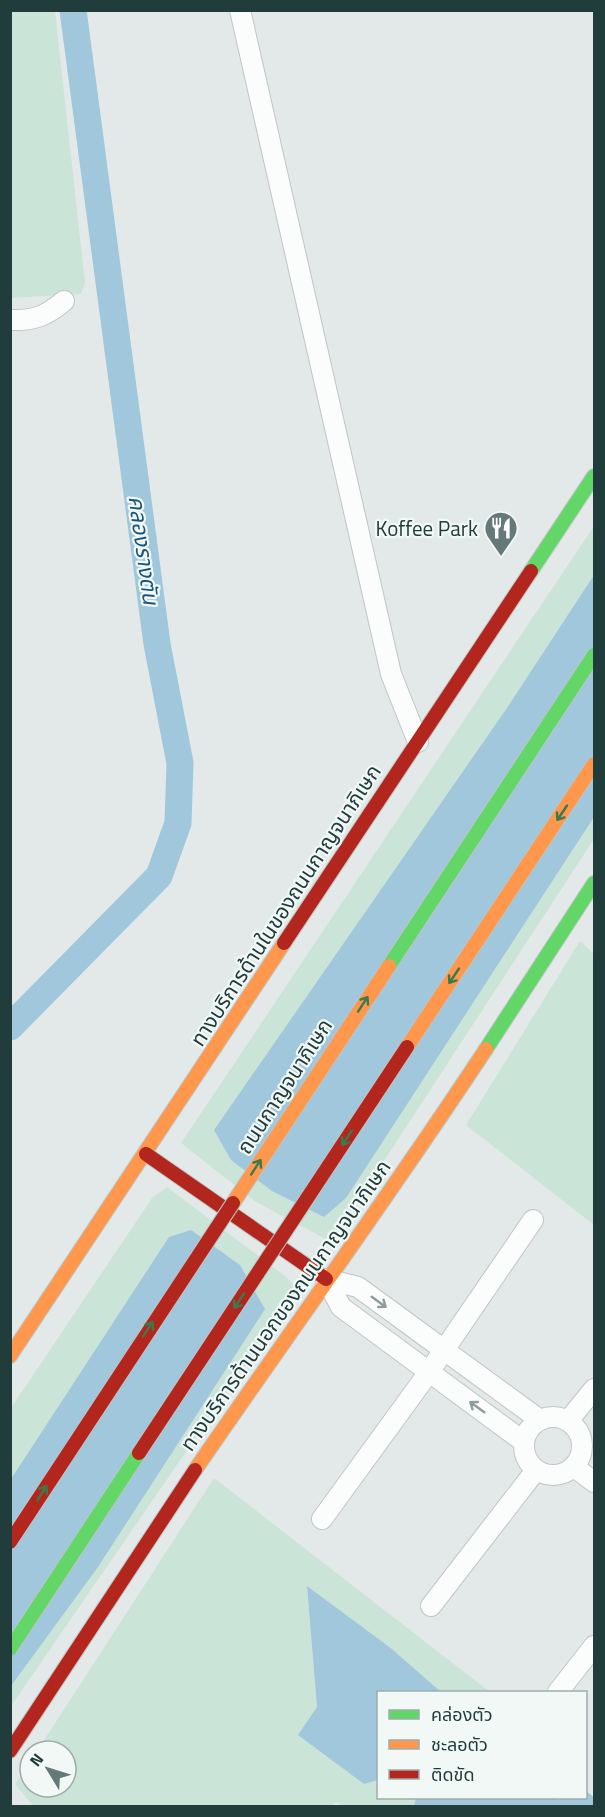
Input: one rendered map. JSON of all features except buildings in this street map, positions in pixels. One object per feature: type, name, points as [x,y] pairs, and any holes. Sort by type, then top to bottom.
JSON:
[{"type":"main road","name":"ทางบริการด้านในของถนนกาญจนาภิเษก","points":[[10,1356],[594,476]]},
{"type":"main road","name":"ถนนกาญจนาภิเษก","points":[[10,1542],[594,655]]},
{"type":"main road","points":[[10,1648],[594,764]]},
{"type":"main road","name":"ทางบริการด้านนอกของถนนกาญจนาภิเษก","points":[[10,1751],[188,1480],[326,1279],[428,1137],[594,883]]},
{"type":"main road","points":[[146,1154],[326,1279]]},
{"type":"street","points":[[240,10],[391,674],[418,742]]},
{"type":"street","points":[[10,320],[28,321],[47,316],[64,301]]},
{"type":"street","points":[[322,1519],[429,1372],[533,1220]]},
{"type":"street","points":[[326,1279],[358,1287],[540,1420]]},
{"type":"street","points":[[326,1279],[341,1307],[524,1442]]},
{"type":"street","points":[[568,1421],[594,1389]]},
{"type":"street","points":[[559,1417],[568,1421],[580,1434],[582,1451],[574,1467],[559,1475],[543,1474],[536,1470],[526,1457],[524,1442],[532,1425],[540,1420],[559,1417]]},
{"type":"street","points":[[574,1467],[594,1482]]},
{"type":"street","points":[[431,1606],[536,1470]]},
{"type":"street","points":[[559,1691],[594,1646]]},
{"type":"green space","points":[[11,11],[55,11],[85,283],[81,294],[11,298]]},
{"type":"green space","points":[[594,526],[594,839],[331,1242],[256,1202],[181,1143]]},
{"type":"green space","points":[[580,941],[594,954],[594,1225],[466,1125]]},
{"type":"green space","points":[[167,1187],[285,1276],[298,1289],[11,1706],[11,1408],[152,1198]]},
{"type":"green space","points":[[214,1478],[489,1691],[440,1691],[392,1649],[307,1587],[317,1707],[363,1784],[377,1780],[377,1799],[416,1799],[414,1806],[343,1806],[336,1802],[332,1806],[33,1806],[27,1799],[78,1799],[78,1739],[45,1739]]},
{"type":"water","points":[[594,575],[594,817],[346,1198],[324,1217],[272,1191],[231,1160],[214,1130],[507,708]]},
{"type":"water","points":[[191,1230],[240,1265],[265,1309],[98,1567],[11,1686],[11,1479],[169,1237]]},
{"type":"water","points":[[307,1586],[392,1649],[440,1691],[377,1691],[377,1780],[364,1784],[298,1735],[317,1707]]},
{"type":"water","points":[[587,1792],[594,1797],[594,1806],[414,1806],[416,1799],[587,1799]]},
{"type":"waterway","name":"คลองรางตัน","points":[[10,1027],[159,876],[178,823],[180,763],[157,644],[73,10]]},
{"type":"traffic: fast","points":[[531,571],[594,476]]},
{"type":"traffic: fast","points":[[389,966],[594,655]]},
{"type":"traffic: fast","points":[[486,1049],[594,883]]},
{"type":"traffic: fast","points":[[10,1649],[139,1453]]},
{"type":"traffic: slow","points":[[407,1047],[594,764]]},
{"type":"traffic: slow","points":[[10,1356],[284,943]]},
{"type":"traffic: slow","points":[[233,1203],[389,966]]},
{"type":"traffic: slow","points":[[195,1470],[486,1049]]},
{"type":"traffic: jam","points":[[284,943],[531,571]]},
{"type":"traffic: jam","points":[[139,1453],[407,1047]]},
{"type":"traffic: jam","points":[[146,1154],[326,1279]]},
{"type":"traffic: jam","points":[[10,1542],[233,1203]]},
{"type":"traffic: jam","points":[[10,1751],[195,1470]]},
{"type":"place","name":"Koffee Park","points":[[501,557]]}]
